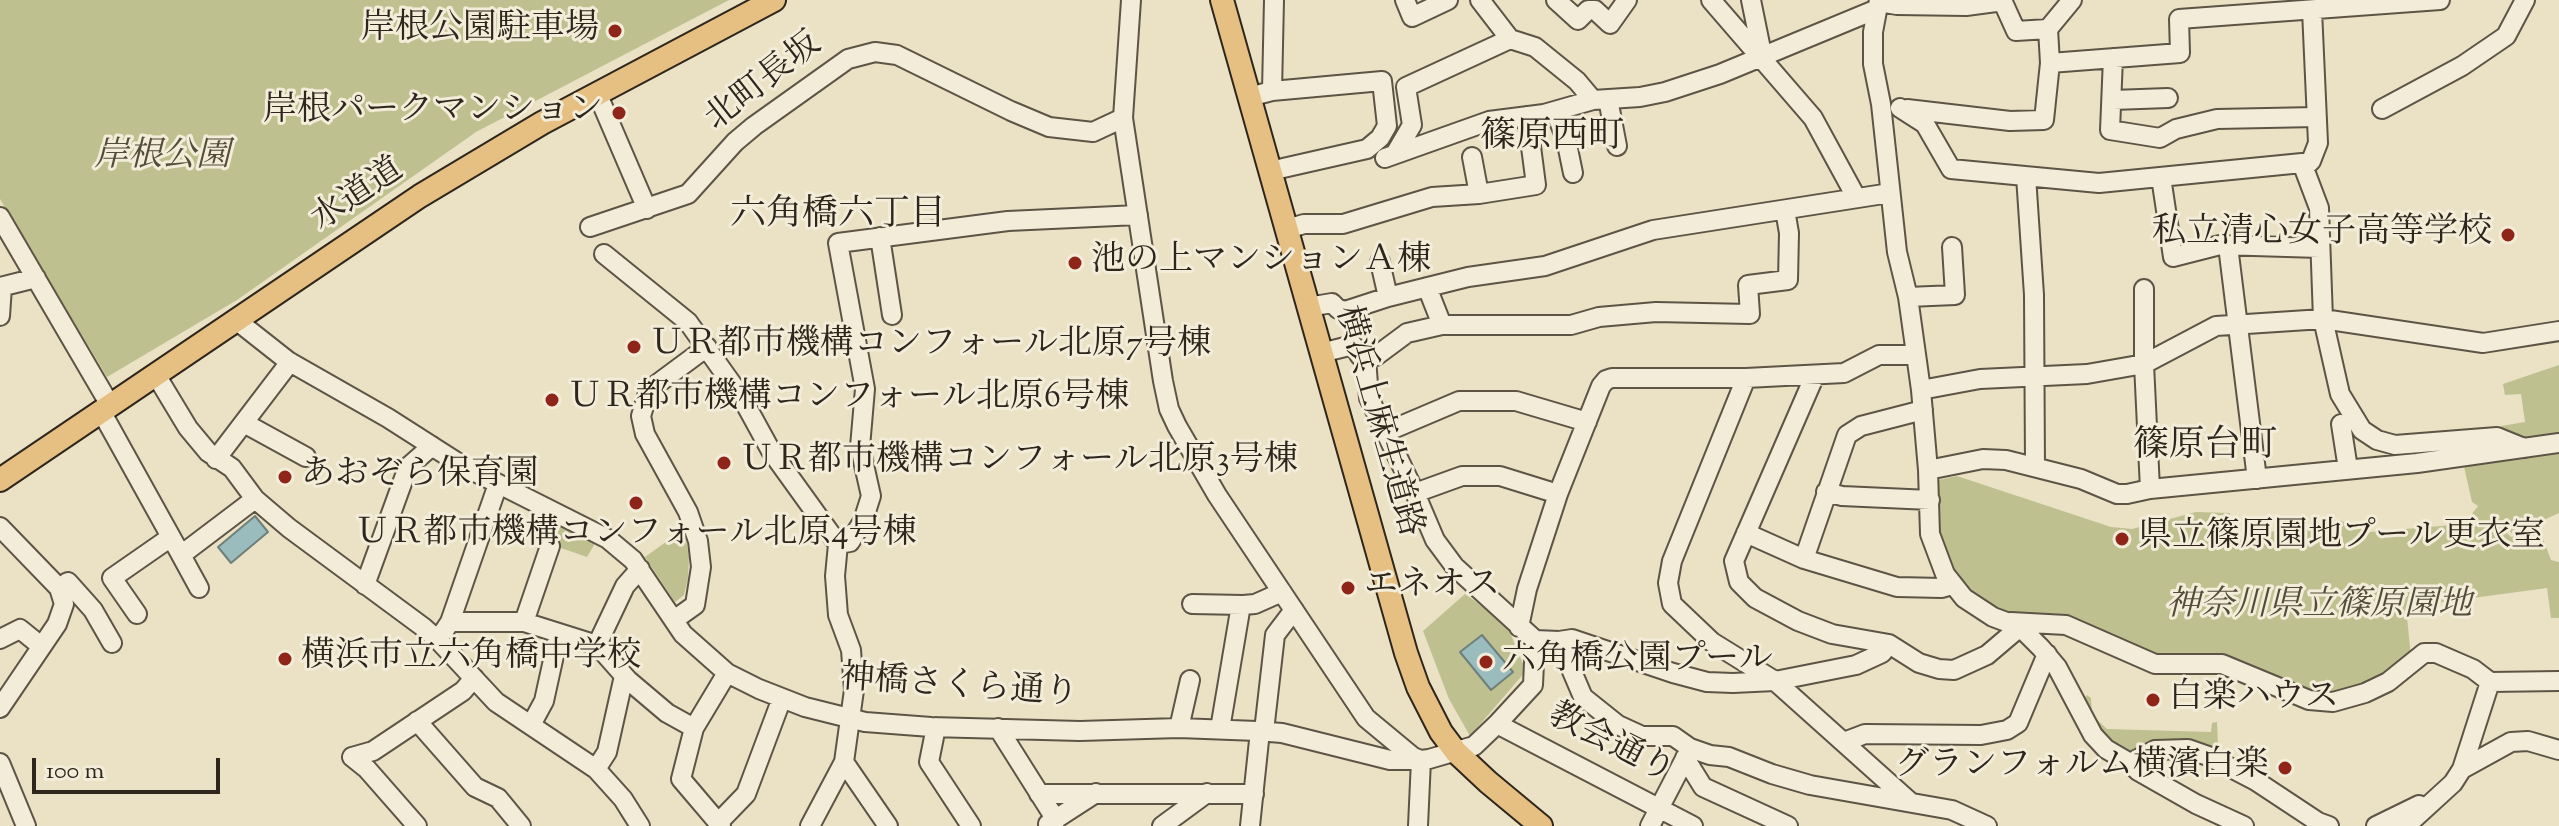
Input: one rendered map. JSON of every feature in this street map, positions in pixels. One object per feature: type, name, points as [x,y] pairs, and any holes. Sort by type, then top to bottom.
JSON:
[{"type":"main road","name":"水道道","points":[[0,480],[428,191],[542,123],[774,0]]},
{"type":"main road","name":"横浜上麻生道路","points":[[1222,0],[1406,653],[1426,706],[1456,752],[1488,782],[1542,824]]},
{"type":"street","points":[[1131,0],[1123,118],[1169,409],[1194,457],[1366,718],[1402,750],[1421,760],[1418,826]]},
{"type":"street","points":[[1272,91],[1274,0]]},
{"type":"street","points":[[1405,0],[1412,17],[1448,0]]},
{"type":"street","points":[[1480,0],[1510,39],[1535,47],[1601,99],[1617,146]]},
{"type":"street","points":[[1556,0],[1578,20],[1588,10],[1595,10],[1610,24],[1627,0]]},
{"type":"street","points":[[1711,0],[1813,118],[1856,197]]},
{"type":"street","points":[[1751,0],[1762,57]]},
{"type":"street","points":[[1510,39],[1406,87],[1412,125],[1390,156],[1489,121],[1555,111],[1601,99],[1665,92],[1762,57],[1878,4],[1966,6],[2000,0],[2016,31],[2048,29]]},
{"type":"street","points":[[1890,106],[2010,121],[2044,120],[2050,63],[2048,29],[2072,0]]},
{"type":"street","points":[[2050,63],[2180,53],[2179,19],[2312,10],[2338,4],[2440,0]]},
{"type":"street","points":[[2382,109],[2462,66],[2506,36],[2522,0]]},
{"type":"street","points":[[1878,4],[1873,32],[1873,64],[1890,106],[1890,193],[1921,390],[1930,534],[1945,574],[1964,598],[1993,617],[2015,625],[2066,625],[2155,664],[2222,664],[2309,700],[2333,702],[2365,693],[2388,682],[2424,653],[2436,653],[2473,669],[2490,682],[2559,681]]},
{"type":"street","points":[[2305,167],[2311,161],[2318,143],[2312,10]]},
{"type":"street","name":"北町長坂","points":[[590,227],[688,194],[735,142],[754,126],[848,59],[875,52],[897,55],[1049,127],[1093,132],[1123,118]]},
{"type":"street","points":[[2113,58],[2110,130],[2160,138],[2176,129],[2217,119],[2316,117]]},
{"type":"street","points":[[1249,97],[1272,91],[1382,81],[1387,126],[1380,138],[1367,149],[1270,171]]},
{"type":"street","points":[[598,95],[647,209]]},
{"type":"street","points":[[2113,100],[2168,98]]},
{"type":"street","points":[[1890,106],[1925,124],[1951,169],[2099,183],[2302,163],[2319,208],[2323,319],[2340,394],[2362,430],[2377,440],[2395,445],[2497,437],[2524,448]]},
{"type":"street","points":[[1555,111],[1566,139],[1573,173]]},
{"type":"street","points":[[1287,229],[1304,224],[1343,224],[1432,197],[1479,194],[1536,185],[1527,116]]},
{"type":"street","points":[[1472,157],[1479,194]]},
{"type":"street","points":[[2026,176],[2034,295],[2035,466]]},
{"type":"street","points":[[2161,177],[2173,257],[2220,245],[2320,248]]},
{"type":"street","points":[[1308,307],[1332,303],[1345,311],[1468,277],[1545,266],[1653,230],[1890,193]]},
{"type":"street","points":[[1321,353],[1353,345],[1360,356],[1376,356],[1407,333],[1442,325],[1571,325],[1599,317],[1656,312],[1750,314],[1748,285],[1788,280],[1789,233],[1785,210]]},
{"type":"street","points":[[838,544],[850,542],[863,521],[871,496],[860,447],[865,389],[838,243],[1008,221],[1138,215]]},
{"type":"street","points":[[0,217],[106,408],[199,588]]},
{"type":"street","points":[[880,237],[892,315]]},
{"type":"street","points":[[1908,297],[1955,295],[1952,247]]},
{"type":"street","points":[[604,254],[679,314],[707,347],[742,398],[771,451],[838,544],[835,576],[838,615],[851,650],[854,690],[844,762],[810,826]]},
{"type":"street","points":[[2229,254],[2257,479]]},
{"type":"street","points":[[1380,262],[1388,297]]},
{"type":"street","points":[[0,316],[1,287],[36,278]]},
{"type":"street","points":[[1427,287],[1442,325]]},
{"type":"street","points":[[2144,289],[2150,489]]},
{"type":"street","points":[[1921,390],[1980,379],[2087,374],[2144,364],[2216,326],[2323,319],[2483,343],[2559,331]]},
{"type":"street","name":"神橋さくら通り","points":[[236,320],[290,362],[432,446],[498,484],[608,539],[633,560],[683,634],[727,673],[782,698],[849,720],[936,727],[1080,731],[1179,728],[1262,731],[1282,733],[1390,760],[1421,760],[1474,746],[1497,724],[1533,685],[1535,640]]},
{"type":"street","points":[[674,620],[695,605],[701,567],[698,541],[688,512],[645,434],[641,416],[649,390],[707,347]]},
{"type":"street","points":[[1519,627],[1527,589],[1558,494],[1601,386],[1612,378],[1746,378],[1844,373],[1879,355],[1915,355]]},
{"type":"street","points":[[1366,358],[1369,398],[1435,540],[1455,567],[1535,640],[1588,642],[1707,682],[1775,681],[1856,665],[1882,653],[1889,644]]},
{"type":"street","points":[[216,459],[290,362]]},
{"type":"street","points":[[156,375],[188,428],[216,459],[232,468],[255,499],[441,643],[496,702],[596,769],[623,799],[640,826]]},
{"type":"street","points":[[1815,375],[1746,533],[1734,566],[1736,577],[1755,598],[1819,630],[1889,644],[1919,663],[1939,669],[1954,670],[1987,655],[2015,625]]},
{"type":"street","points":[[1746,378],[1672,561],[1668,583],[1672,604],[1712,642],[1775,681],[1909,801]]},
{"type":"street","points":[[1386,432],[1459,401],[1516,401],[1587,422]]},
{"type":"street","points":[[1804,559],[1844,439],[1861,426],[1923,410]]},
{"type":"street","points":[[244,423],[306,457]]},
{"type":"street","points":[[2341,424],[2348,469]]},
{"type":"street","points":[[1928,470],[1983,459],[2006,460],[2081,479],[2117,494],[2417,463],[2559,443]]},
{"type":"street","points":[[365,585],[408,467],[432,446]]},
{"type":"street","points":[[1415,493],[1462,476],[1500,476],[1558,494]]},
{"type":"street","points":[[441,643],[498,484]]},
{"type":"street","points":[[1826,492],[1842,496],[1930,500]]},
{"type":"street","points":[[181,555],[255,499]]},
{"type":"street","points":[[0,708],[63,612],[63,594],[59,588],[1,530]]},
{"type":"street","points":[[1746,533],[1804,559],[1897,587],[1942,588],[1952,585]]},
{"type":"street","points":[[137,614],[112,578],[171,537]]},
{"type":"street","points":[[524,622],[550,546]]},
{"type":"street","points":[[597,645],[625,586],[640,569]]},
{"type":"street","points":[[59,588],[68,582],[93,610],[112,643]]},
{"type":"street","points":[[1192,604],[1255,604],[1282,592]]},
{"type":"street","points":[[1220,729],[1241,605]]},
{"type":"street","points":[[1250,826],[1275,635],[1294,610]]},
{"type":"street","points":[[450,622],[524,622],[597,645],[624,676],[667,713],[694,728]]},
{"type":"street","points":[[2015,625],[2047,654],[2076,700],[2093,735],[2106,749],[2196,804],[2244,826]]},
{"type":"street","points":[[0,639],[20,629],[41,646]]},
{"type":"street","points":[[531,725],[544,701],[559,633]]},
{"type":"street","points":[[1559,641],[1583,697],[1598,711],[1642,736],[1673,736],[1688,753],[1703,787],[1779,824]]},
{"type":"street","points":[[1844,742],[1865,734],[1981,735],[2007,730],[2018,723],[2047,654]]},
{"type":"street","points":[[727,673],[694,728],[681,779],[720,824],[746,794],[782,698]]},
{"type":"street","points":[[596,769],[607,752],[624,676]]},
{"type":"street","points":[[417,826],[367,769],[352,757],[373,751],[463,691],[474,678]]},
{"type":"street","points":[[1179,728],[1190,680]]},
{"type":"street","points":[[2406,826],[2453,783],[2462,769],[2490,682]]},
{"type":"street","points":[[417,721],[475,787],[498,798],[521,826]]},
{"type":"street","name":"教会通り","points":[[1497,724],[1693,826]]},
{"type":"street","points":[[936,727],[929,762],[971,826]]},
{"type":"street","points":[[998,728],[1039,794],[1051,823],[1096,793]]},
{"type":"street","points":[[2462,769],[2520,740],[2559,750]]},
{"type":"street","points":[[2130,763],[2155,750],[2171,747],[2208,756],[2329,826]]},
{"type":"street","points":[[1688,753],[1729,757],[1810,785],[1952,810],[1987,826]]},
{"type":"street","points":[[1650,826],[1688,753]]},
{"type":"street","points":[[844,762],[888,826]]},
{"type":"street","points":[[0,763],[26,826]]},
{"type":"street","points":[[1162,826],[1207,793]]},
{"type":"street","points":[[1039,794],[1254,794]]},
{"type":"street","points":[[2376,826],[2439,794]]},
{"type":"green space","name":"岸根公園","points":[[0,0],[729,0],[476,132],[237,300],[107,377],[0,199]]},
{"type":"green space","points":[[2559,365],[2559,433],[2523,438],[2502,432],[2501,426],[2525,422],[2521,394],[2505,395],[2503,384]]},
{"type":"green space","name":"神奈川県立篠原園地","points":[[2559,448],[2559,513],[2513,534],[2488,514],[2511,537],[2539,528],[2551,560],[2559,562],[2559,618],[2551,618],[2547,588],[2406,607],[2411,657],[2374,685],[2332,696],[2158,656],[2078,621],[2006,615],[1971,593],[1950,564],[1939,532],[1938,480],[1957,476],[2111,527],[2132,529],[2196,512],[2230,513],[2230,539],[2339,520],[2370,532],[2464,524],[2478,506],[2472,502],[2463,462]]},
{"type":"green space","points":[[554,517],[597,540],[587,557],[544,538],[546,526]]},
{"type":"green space","points":[[684,529],[689,557],[688,578],[684,595],[675,602],[645,557]]},
{"type":"green space","points":[[1465,594],[1506,623],[1526,671],[1470,736],[1449,699],[1423,631]]},
{"type":"green space","points":[[2087,695],[2091,698],[2092,715],[2107,729],[2211,732],[2212,723],[2217,722],[2218,746],[2222,751],[2220,757],[2130,759],[2112,749],[2082,702]]},
{"type":"water","points":[[255,516],[268,532],[231,563],[218,547]]},
{"type":"water","name":"六角橋公園プール","points":[[1482,635],[1513,672],[1491,690],[1460,652]]},
{"type":"place","name":"岸根公園駐車場","points":[[615,31]]},
{"type":"place","name":"岸根パークマンション","points":[[619,113]]},
{"type":"place","name":"私立清心女子高等学校","points":[[2508,235]]},
{"type":"place","name":"池の上マンションＡ棟","points":[[1075,263]]},
{"type":"place","name":"ＵＲ都市機構コンフォール北原7号棟","points":[[634,347]]},
{"type":"place","name":"ＵＲ都市機構コンフォール北原6号棟","points":[[552,400]]},
{"type":"place","name":"ＵＲ都市機構コンフォール北原3号棟","points":[[724,463]]},
{"type":"place","name":"あおぞら保育園","points":[[285,477]]},
{"type":"place","name":"ＵＲ都市機構コンフォール北原4号棟","points":[[636,503]]},
{"type":"place","name":"県立篠原園地プール更衣室","points":[[2122,539]]},
{"type":"place","name":"エネオス","points":[[1348,588]]},
{"type":"place","name":"横浜市立六角橋中学校","points":[[285,659]]},
{"type":"place","name":"六角橋公園プール","points":[[1486,662]]},
{"type":"place","name":"白楽ハウス","points":[[2153,700]]},
{"type":"place","name":"グランフォルム横濱白楽","points":[[2285,768]]},
{"type":"district","name":"篠原西町","points":[[1552,140]]},
{"type":"district","name":"六角橋六丁目","points":[[838,218]]},
{"type":"district","name":"篠原台町","points":[[2205,449]]}]
